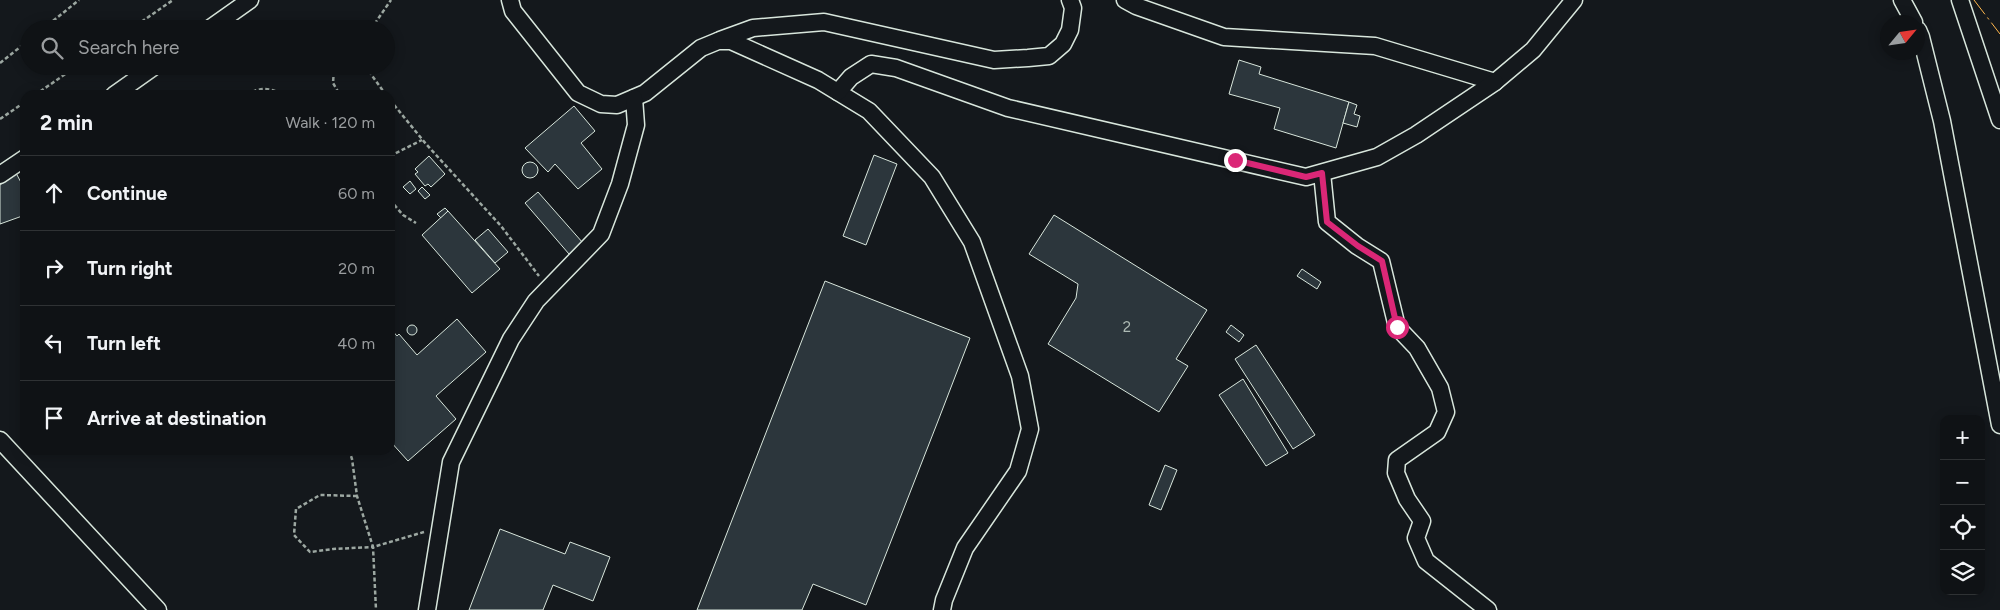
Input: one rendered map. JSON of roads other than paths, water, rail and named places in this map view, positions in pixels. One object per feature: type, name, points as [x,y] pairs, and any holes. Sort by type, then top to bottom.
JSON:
[{"type":"street","points":[[222,20],[250,0]]},
{"type":"street","points":[[510,0],[512,11],[578,93],[601,104],[617,105],[645,93],[701,48],[753,28],[824,22],[994,60],[1049,56],[1063,44],[1070,30],[1073,8],[1070,0]]},
{"type":"street","points":[[1125,0],[1136,6],[1224,37],[1375,46],[1496,82]]},
{"type":"street","points":[[838,92],[851,77],[871,64],[896,68],[1008,108],[1306,177],[1377,157],[1416,135],[1496,82],[1533,50],[1574,0]]},
{"type":"street","points":[[1902,0],[1910,15]]},
{"type":"street","points":[[1960,0],[2000,120]]},
{"type":"street","points":[[718,41],[731,41],[818,80],[869,111],[932,177],[972,242],[1020,376],[1030,429],[1018,471],[965,548],[944,600],[942,610]]},
{"type":"street","points":[[1925,53],[1942,120],[2000,425]]},
{"type":"street","points":[[121,90],[142,75]]},
{"type":"street","points":[[427,610],[452,462],[511,339],[536,301],[601,234],[620,184],[636,124],[634,98]]},
{"type":"street","points":[[0,175],[20,161]]},
{"type":"street","points":[[1322,173],[1327,222],[1358,246],[1382,261],[1397,327],[1417,348],[1440,388],[1446,412],[1437,432],[1397,460],[1396,473],[1407,499],[1422,521],[1416,538],[1426,562],[1488,610]]},
{"type":"street","points":[[0,440],[158,610]]}]
